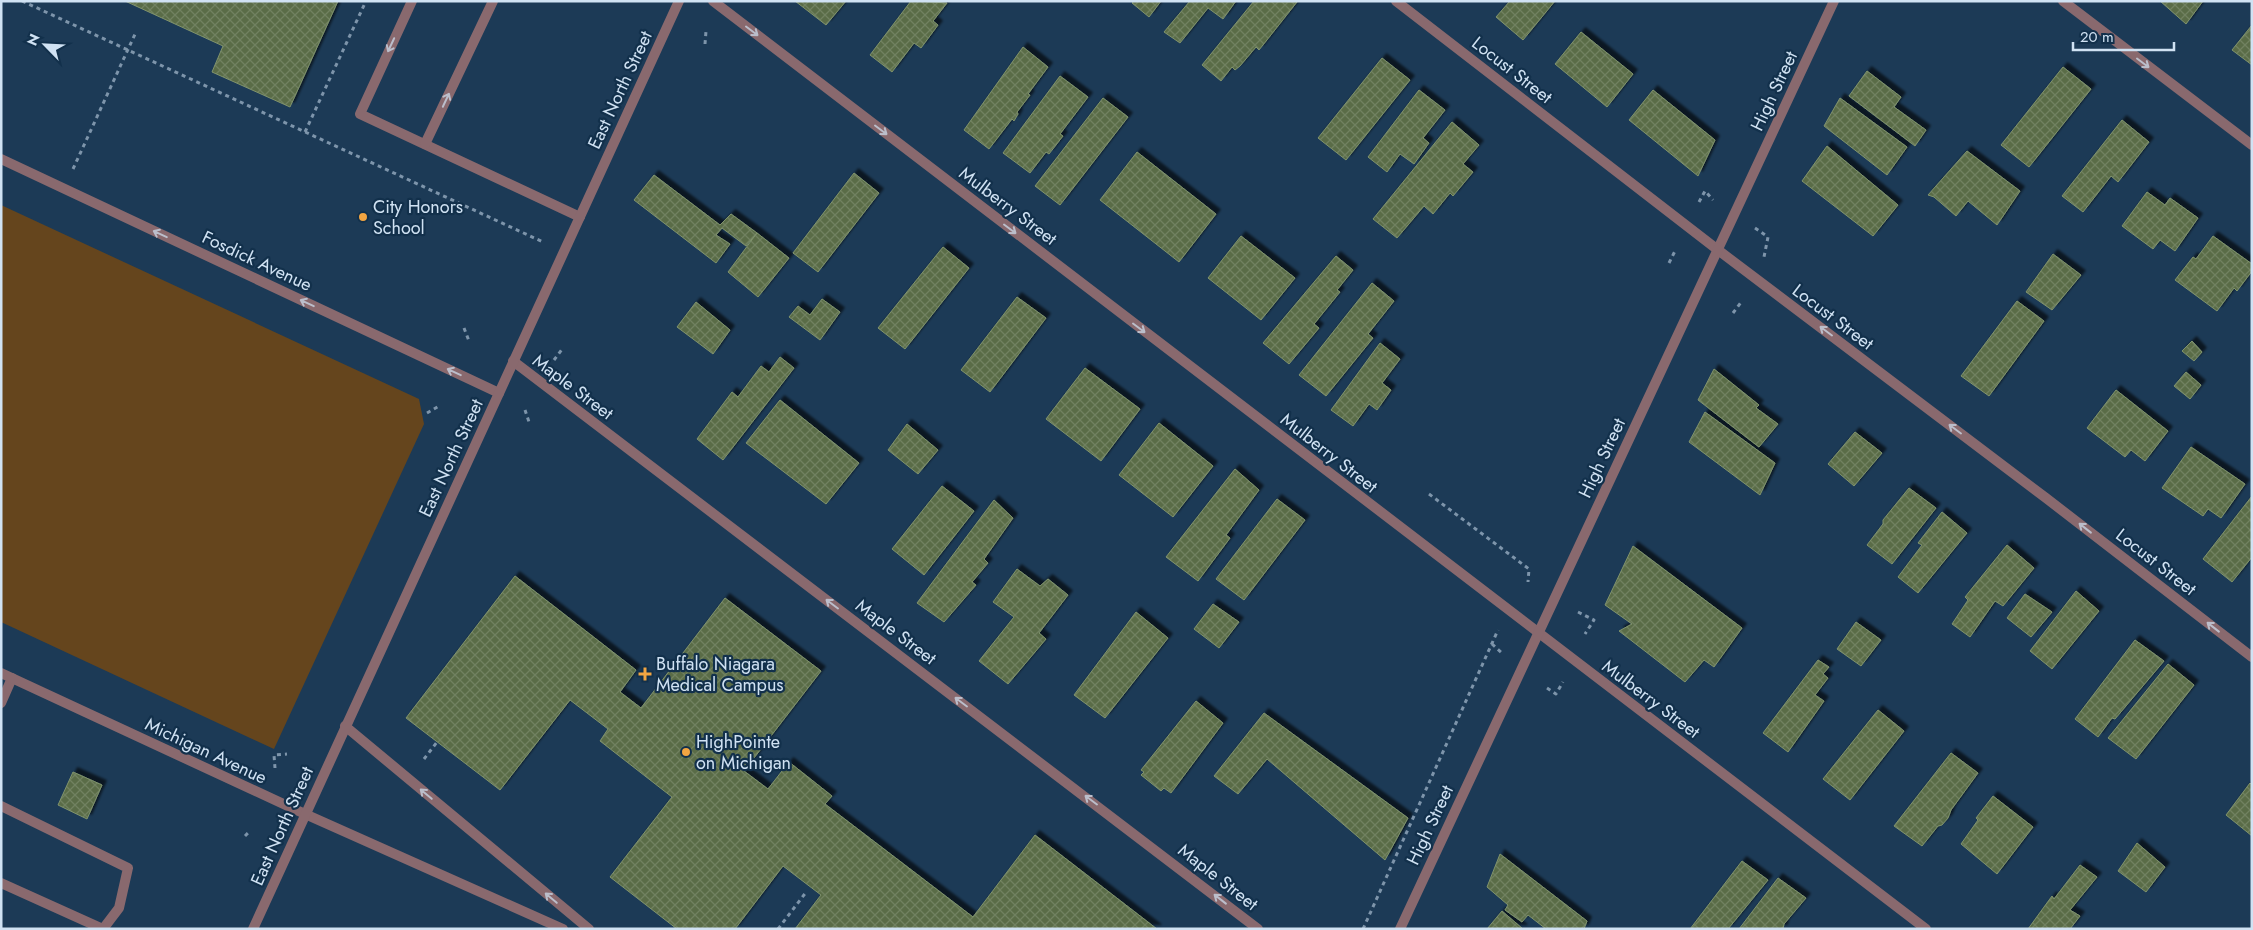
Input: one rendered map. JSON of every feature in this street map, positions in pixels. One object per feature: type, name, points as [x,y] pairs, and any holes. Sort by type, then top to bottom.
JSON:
[{"type":"street","points":[[412,1],[360,114],[580,217]]},
{"type":"street","points":[[425,144],[493,1]]},
{"type":"street","name":"East North Street","points":[[254,929],[345,726],[679,1]]},
{"type":"street","name":"Mulberry Street","points":[[714,1],[1926,929]]},
{"type":"street","name":"Locust Street","points":[[1396,1],[1718,250],[2046,498],[2252,657]]},
{"type":"street","name":"High Street","points":[[1400,929],[1834,1]]},
{"type":"street","points":[[2063,1],[2252,145]]},
{"type":"street","name":"Fosdick Avenue","points":[[1,160],[498,393]]},
{"type":"street","name":"Maple Street","points":[[513,361],[1258,929]]},
{"type":"street","name":"Michigan Avenue","points":[[1,673],[305,814],[563,929]]},
{"type":"street","points":[[1,703],[12,678]]},
{"type":"street","points":[[345,726],[589,929]]},
{"type":"street","points":[[1,806],[128,868],[120,908],[103,929],[1,883]]},
{"type":"path","points":[[22,1],[530,235]]},
{"type":"path","points":[[305,132],[366,1]]},
{"type":"path","points":[[705,44],[706,31]]},
{"type":"path","points":[[74,166],[136,32]]},
{"type":"path","points":[[1699,202],[1705,191],[1713,200]]},
{"type":"path","points":[[1755,228],[1768,237],[1764,257]]},
{"type":"path","points":[[1668,263],[1676,248]]},
{"type":"path","points":[[1733,313],[1742,301]]},
{"type":"path","points":[[464,328],[469,341]]},
{"type":"path","points":[[554,360],[563,348]]},
{"type":"path","points":[[427,412],[439,406]]},
{"type":"path","points":[[525,410],[529,422]]},
{"type":"path","points":[[1430,494],[1529,569],[1528,582]]},
{"type":"path","points":[[1578,612],[1594,620],[1584,634]]},
{"type":"path","name":"High Street","points":[[1363,929],[1499,630]]},
{"type":"path","points":[[1492,644],[1506,656]]},
{"type":"path","points":[[1547,688],[1556,694],[1562,682]]},
{"type":"path","points":[[424,759],[437,742]]},
{"type":"path","points":[[275,768],[274,755],[287,754]]},
{"type":"path","points":[[244,836],[250,832]]},
{"type":"path","points":[[778,929],[807,891]]},
{"type":"shaded area","points":[[1,205],[419,399],[424,424],[274,749],[1,622]]},
{"type":"building","points":[[125,1],[338,1],[290,107],[212,72],[223,46]]},
{"type":"building","points":[[795,1],[846,1],[826,25]]},
{"type":"building","points":[[911,1],[947,3],[933,21],[938,25],[921,48],[914,43],[892,72],[870,55]]},
{"type":"building","points":[[1134,1],[1161,1],[1149,17],[1132,3]]},
{"type":"building","points":[[1190,1],[1236,1],[1223,19],[1208,8],[1180,43],[1164,32]]},
{"type":"building","points":[[1254,1],[1297,2],[1259,50],[1256,47],[1240,66],[1235,70],[1232,67],[1221,81],[1202,65]]},
{"type":"building","points":[[1510,1],[1555,1],[1523,40],[1496,17]]},
{"type":"building","points":[[2160,1],[2203,1],[2186,24]]},
{"type":"building","points":[[2252,25],[2252,65],[2232,50]]},
{"type":"building","points":[[1581,32],[1633,74],[1607,107],[1555,64]]},
{"type":"building","points":[[1023,47],[1048,67],[1028,94],[1030,95],[1017,112],[1018,114],[1014,121],[1012,119],[989,149],[964,130]]},
{"type":"building","points":[[1382,58],[1410,80],[1346,160],[1318,138]]},
{"type":"building","points":[[2063,67],[2091,89],[2029,167],[2001,145]]},
{"type":"building","points":[[1867,71],[1901,97],[1894,107],[1926,130],[1915,146],[1849,96]]},
{"type":"building","points":[[1060,76],[1088,97],[1060,134],[1063,136],[1049,154],[1046,152],[1030,173],[1003,153]]},
{"type":"building","points":[[1419,90],[1445,110],[1423,138],[1429,143],[1414,164],[1400,154],[1387,172],[1368,157]]},
{"type":"building","points":[[1653,90],[1715,140],[1698,176],[1629,120]]},
{"type":"building","points":[[1103,98],[1128,117],[1060,205],[1035,186]]},
{"type":"building","points":[[1840,98],[1907,147],[1887,175],[1824,126]]},
{"type":"building","points":[[2122,120],[2149,142],[2118,182],[2111,176],[2083,212],[2062,196]]},
{"type":"building","points":[[1452,122],[1479,145],[1463,164],[1473,172],[1453,196],[1450,193],[1433,214],[1424,206],[1397,238],[1373,219]]},
{"type":"building","points":[[1827,146],[1898,205],[1873,236],[1802,181]]},
{"type":"building","points":[[1967,151],[2020,191],[1997,225],[1968,201],[1956,216],[1934,197],[1928,195]]},
{"type":"building","points":[[1137,152],[1216,214],[1179,262],[1100,200]]},
{"type":"building","points":[[854,173],[879,193],[818,272],[793,253]]},
{"type":"building","points":[[654,175],[720,225],[731,214],[757,233],[746,246],[722,228],[716,235],[730,244],[716,263],[634,200]]},
{"type":"building","points":[[2147,192],[2165,205],[2170,198],[2198,218],[2175,251],[2160,240],[2153,249],[2122,226]]},
{"type":"building","points":[[757,233],[789,258],[758,297],[728,272]]},
{"type":"building","points":[[1241,236],[1295,278],[1261,320],[1208,278]]},
{"type":"building","points":[[2213,236],[2252,264],[2252,271],[2237,291],[2234,288],[2217,311],[2175,280],[2193,257],[2196,259]]},
{"type":"building","points":[[943,247],[969,268],[905,349],[878,328]]},
{"type":"building","points":[[2053,254],[2081,275],[2052,310],[2026,292]]},
{"type":"building","points":[[1336,256],[1353,270],[1337,290],[1340,292],[1314,324],[1319,328],[1289,364],[1263,343]]},
{"type":"building","points":[[1372,283],[1394,301],[1368,334],[1373,338],[1326,396],[1299,375]]},
{"type":"building","points":[[1017,297],[1046,318],[990,392],[961,370]]},
{"type":"building","points":[[822,299],[840,312],[820,340],[789,317],[798,306],[810,315]]},
{"type":"building","points":[[2017,301],[2044,321],[1989,396],[1961,376]]},
{"type":"building","points":[[696,302],[730,330],[713,354],[677,327]]},
{"type":"building","points":[[2192,341],[2202,352],[2194,361],[2182,351]]},
{"type":"building","points":[[1380,343],[1400,359],[1382,383],[1391,390],[1377,410],[1369,404],[1353,426],[1331,410]]},
{"type":"building","points":[[780,357],[794,368],[723,460],[697,439],[732,392],[738,397],[761,366],[769,372]]},
{"type":"building","points":[[1085,368],[1140,409],[1101,461],[1046,419]]},
{"type":"building","points":[[1714,369],[1759,405],[1756,408],[1778,424],[1759,447],[1698,400]]},
{"type":"building","points":[[2186,372],[2201,385],[2190,399],[2174,386]]},
{"type":"building","points":[[2116,390],[2168,431],[2145,461],[2131,450],[2125,457],[2087,428]]},
{"type":"building","points":[[780,400],[859,463],[826,504],[746,443]]},
{"type":"building","points":[[1705,412],[1775,463],[1760,495],[1689,442]]},
{"type":"building","points":[[1159,423],[1213,466],[1173,517],[1119,475]]},
{"type":"building","points":[[907,424],[938,450],[918,474],[888,450]]},
{"type":"building","points":[[1855,432],[1882,453],[1854,486],[1828,464]]},
{"type":"building","points":[[2191,447],[2245,484],[2221,518],[2208,509],[2203,516],[2162,488]]},
{"type":"building","points":[[1235,469],[1259,490],[1226,535],[1230,538],[1198,581],[1166,557]]},
{"type":"building","points":[[942,486],[974,511],[924,575],[892,549]]},
{"type":"building","points":[[1909,488],[1936,508],[1892,564],[1867,545],[1883,524],[1883,520]]},
{"type":"building","points":[[2252,496],[2252,557],[2232,582],[2203,559]]},
{"type":"building","points":[[1277,499],[1305,520],[1244,600],[1216,579]]},
{"type":"building","points":[[994,500],[1013,518],[984,559],[988,563],[972,582],[976,585],[944,622],[917,603]]},
{"type":"building","points":[[1942,512],[1967,533],[1918,593],[1898,577],[1922,545],[1918,543]]},
{"type":"building","points":[[2007,545],[2034,568],[2003,606],[1995,601],[1970,637],[1952,624],[1968,600],[1965,597]]},
{"type":"building","points":[[1633,546],[1742,628],[1714,667],[1704,660],[1685,682],[1619,631],[1632,624],[1605,605]]},
{"type":"building","points":[[1017,569],[1040,586],[1048,579],[1068,595],[1039,633],[1046,639],[1008,684],[979,661],[1014,617],[993,602]]},
{"type":"building","name":"HighPointe on Michigan","points":[[515,576],[636,670],[620,692],[641,708],[725,598],[821,671],[744,771],[768,789],[789,762],[832,796],[825,804],[973,917],[1035,835],[1157,929],[795,929],[821,895],[783,866],[735,929],[677,929],[610,877],[672,797],[600,741],[608,729],[570,700],[500,790],[406,718]]},
{"type":"building","points":[[2076,591],[2099,611],[2052,669],[2030,651]]},
{"type":"building","points":[[2025,594],[2052,612],[2031,637],[2007,618]]},
{"type":"building","points":[[1213,604],[1239,622],[1219,648],[1194,629]]},
{"type":"building","points":[[1136,612],[1168,638],[1105,718],[1074,695]]},
{"type":"building","points":[[1856,622],[1881,640],[1861,666],[1837,649]]},
{"type":"building","points":[[2135,640],[2164,661],[2115,719],[2112,718],[2098,737],[2075,719]]},
{"type":"building","points":[[1818,660],[1829,667],[1823,674],[1828,678],[1815,695],[1824,701],[1788,752],[1763,733]]},
{"type":"building","points":[[2168,664],[2194,685],[2136,759],[2108,738]]},
{"type":"building","points":[[1196,701],[1223,723],[1171,793],[1164,788],[1161,791],[1141,775],[1144,772],[1141,770]]},
{"type":"building","points":[[1878,710],[1904,731],[1850,800],[1823,779]]},
{"type":"building","points":[[1264,713],[1408,818],[1385,860],[1267,759],[1238,794],[1214,776]]},
{"type":"building","points":[[1951,753],[1978,773],[1951,810],[1948,818],[1942,825],[1938,826],[1922,846],[1894,826]]},
{"type":"building","points":[[73,772],[102,785],[87,819],[58,805]]},
{"type":"building","points":[[2250,783],[2252,785],[2252,836],[2226,815]]},
{"type":"building","points":[[1993,796],[2033,827],[1997,874],[1961,844],[1978,820],[1976,818]]},
{"type":"building","points":[[2137,843],[2165,867],[2146,892],[2118,871]]},
{"type":"building","points":[[1500,854],[1587,921],[1584,929],[1546,929],[1528,915],[1522,922],[1505,910],[1508,905],[1487,887]]},
{"type":"building","points":[[1742,861],[1768,880],[1728,929],[1690,929]]},
{"type":"building","points":[[2080,865],[2097,877],[2070,910],[2080,916],[2070,929],[2028,929],[2052,896],[2054,899]]},
{"type":"building","points":[[1778,878],[1806,898],[1784,924],[1783,929],[1739,929]]},
{"type":"building","points":[[1502,911],[1523,929],[1487,929]]},
{"type":"place","name":"City Honors School","points":[[363,217]]},
{"type":"place","name":"Buffalo Niagara Medical Campus","points":[[645,674]]},
{"type":"place","name":"HighPointe on Michigan","points":[[686,752]]}]
